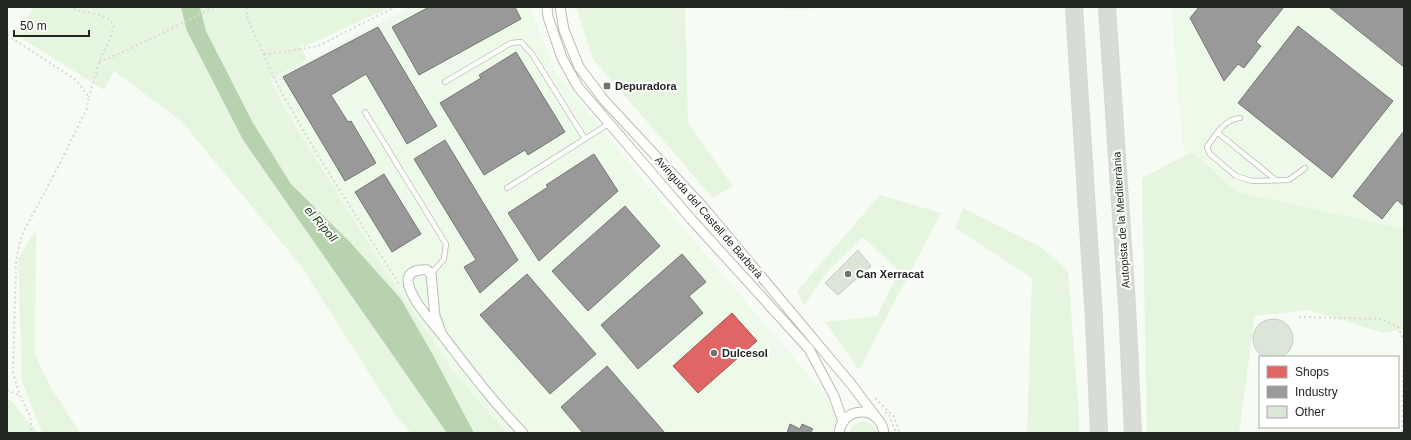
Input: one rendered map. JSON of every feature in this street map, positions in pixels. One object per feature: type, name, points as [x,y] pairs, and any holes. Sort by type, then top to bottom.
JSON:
[{"type":"highway","points":[[1074,7],[1094,311],[1099,433]]},
{"type":"highway","name":"Autopista de la Mediterrània","points":[[1107,7],[1126,290],[1133,433]]},
{"type":"street","name":"Avinguda del Castell de Barberà","points":[[547,7],[548,17],[562,58],[578,88],[690,219],[809,349],[834,396],[843,422]]},
{"type":"street","name":"Avinguda del Castell de Barberà","points":[[560,7],[564,30],[579,67],[604,100],[704,208],[852,384],[880,421],[884,433]]},
{"type":"street","points":[[442,335],[435,316],[431,274],[427,270],[421,269],[411,274],[408,279],[418,304],[430,321],[482,386],[524,433]]},
{"type":"street","points":[[839,432],[843,422],[848,416],[855,413],[870,413],[876,417]]},
{"type":"lane","points":[[445,82],[511,43],[521,42],[532,54],[585,139]]},
{"type":"lane","points":[[366,112],[446,244],[444,259],[431,274]]},
{"type":"lane","points":[[1240,118],[1232,118],[1207,147],[1210,154],[1236,176],[1252,181],[1289,180],[1305,168]]},
{"type":"lane","points":[[507,188],[610,124]]},
{"type":"lane","points":[[1218,133],[1277,181]]},
{"type":"path","points":[[32,433],[30,416],[20,396],[12,372],[16,261],[21,238],[63,158],[87,108],[99,62],[111,36],[114,25],[112,21],[105,17],[76,11],[69,7]]},
{"type":"path","points":[[99,62],[128,50],[214,7]]},
{"type":"path","points":[[246,7],[248,20],[278,86],[297,120],[393,274]]},
{"type":"path","points":[[264,54],[318,46],[395,7]]},
{"type":"path","points":[[7,35],[77,81],[89,97]]},
{"type":"path","points":[[1299,317],[1380,319],[1398,327],[1404,341],[1402,433]]},
{"type":"path","points":[[7,390],[20,396]]},
{"type":"path","points":[[874,397],[894,417],[900,433]]},
{"type":"shaded area","points":[[31,7],[181,7],[186,29],[243,140],[447,433],[411,433],[397,417],[301,266],[182,122],[114,71],[104,90],[15,34],[33,10]]},
{"type":"shaded area","points":[[200,7],[391,7],[304,47],[299,41],[307,60],[270,79],[287,113],[382,265],[454,372],[507,433],[474,433],[433,355],[401,299],[350,242],[291,184],[253,123],[206,31]]},
{"type":"shaded area","points":[[411,7],[530,7],[554,70],[634,169],[819,387],[848,433],[507,433],[454,372],[382,265],[287,113],[270,79]]},
{"type":"shaded area","points":[[576,7],[685,7],[688,123],[733,186],[713,198],[593,59]]},
{"type":"shaded area","points":[[779,7],[842,7],[788,11]]},
{"type":"shaded area","points":[[1171,7],[1404,7],[1404,228],[1237,192],[1183,149]]},
{"type":"shaded area","points":[[1192,152],[1237,192],[1404,228],[1404,329],[1384,333],[1308,310],[1255,316],[1239,433],[1147,433],[1142,178]]},
{"type":"shaded area","points":[[880,195],[941,213],[859,370],[825,322],[877,316],[899,271],[863,237],[829,270],[804,305],[797,291]]},
{"type":"shaded area","points":[[963,208],[1041,247],[1068,271],[1079,433],[1027,433],[1032,278],[955,228]]},
{"type":"shaded area","points":[[36,229],[35,354],[50,386],[80,433],[42,433],[22,381],[18,259]]},
{"type":"shaded area","points":[[7,399],[11,401],[38,433],[7,433]]},
{"type":"shaded area","points":[[860,422],[871,424],[877,433],[849,433],[852,426]]},
{"type":"water","name":"el Ripoll","points":[[181,7],[200,7],[206,31],[253,123],[291,184],[350,242],[401,299],[433,355],[474,433],[447,433],[243,140],[186,29]]},
{"type":"building: Shops","name":"Dulcesol","points":[[732,313],[757,341],[698,393],[673,366]]},
{"type":"building: Industry","points":[[429,7],[515,7],[521,19],[419,75],[392,27]]},
{"type":"building: Industry","points":[[1199,7],[1284,7],[1256,42],[1261,46],[1244,68],[1238,64],[1224,81],[1190,18]]},
{"type":"building: Industry","points":[[1329,7],[1404,7],[1404,67]]},
{"type":"building: Industry","points":[[1298,26],[1393,101],[1332,178],[1238,103]]},
{"type":"building: Industry","points":[[378,27],[437,126],[407,144],[366,74],[331,95],[348,122],[351,121],[376,163],[345,181],[283,77]]},
{"type":"building: Industry","points":[[516,52],[565,132],[528,155],[525,150],[484,175],[440,103],[481,78],[479,75]]},
{"type":"building: Industry","points":[[1404,131],[1404,206],[1397,200],[1382,219],[1353,196]]},
{"type":"building: Industry","points":[[445,140],[518,260],[480,293],[464,267],[476,260],[414,159]]},
{"type":"building: Industry","points":[[594,154],[618,191],[539,261],[508,213],[548,187],[546,185]]},
{"type":"building: Industry","points":[[384,174],[421,234],[392,252],[355,192]]},
{"type":"building: Industry","points":[[625,206],[660,246],[588,311],[552,271]]},
{"type":"building: Industry","points":[[682,254],[706,282],[689,296],[703,313],[638,369],[601,325]]},
{"type":"building: Industry","points":[[527,274],[596,354],[550,394],[480,315]]},
{"type":"building: Industry","points":[[607,366],[665,433],[583,433],[561,407]]},
{"type":"building: Industry","points":[[790,424],[800,429],[802,424],[813,429],[810,433],[787,433]]},
{"type":"building: Other","name":"Can Xerracat","points":[[858,250],[871,266],[838,295],[825,283]]},
{"type":"building: Other","points":[[1273,319],[1287,325],[1293,339],[1291,346],[1287,353],[1282,356],[1262,355],[1257,350],[1253,339],[1259,325]]},
{"type":"place","name":"Depuradora","points":[[607,86]]},
{"type":"place","name":"Can Xerracat","points":[[848,274]]},
{"type":"place","name":"Dulcesol","points":[[714,353]]}]
